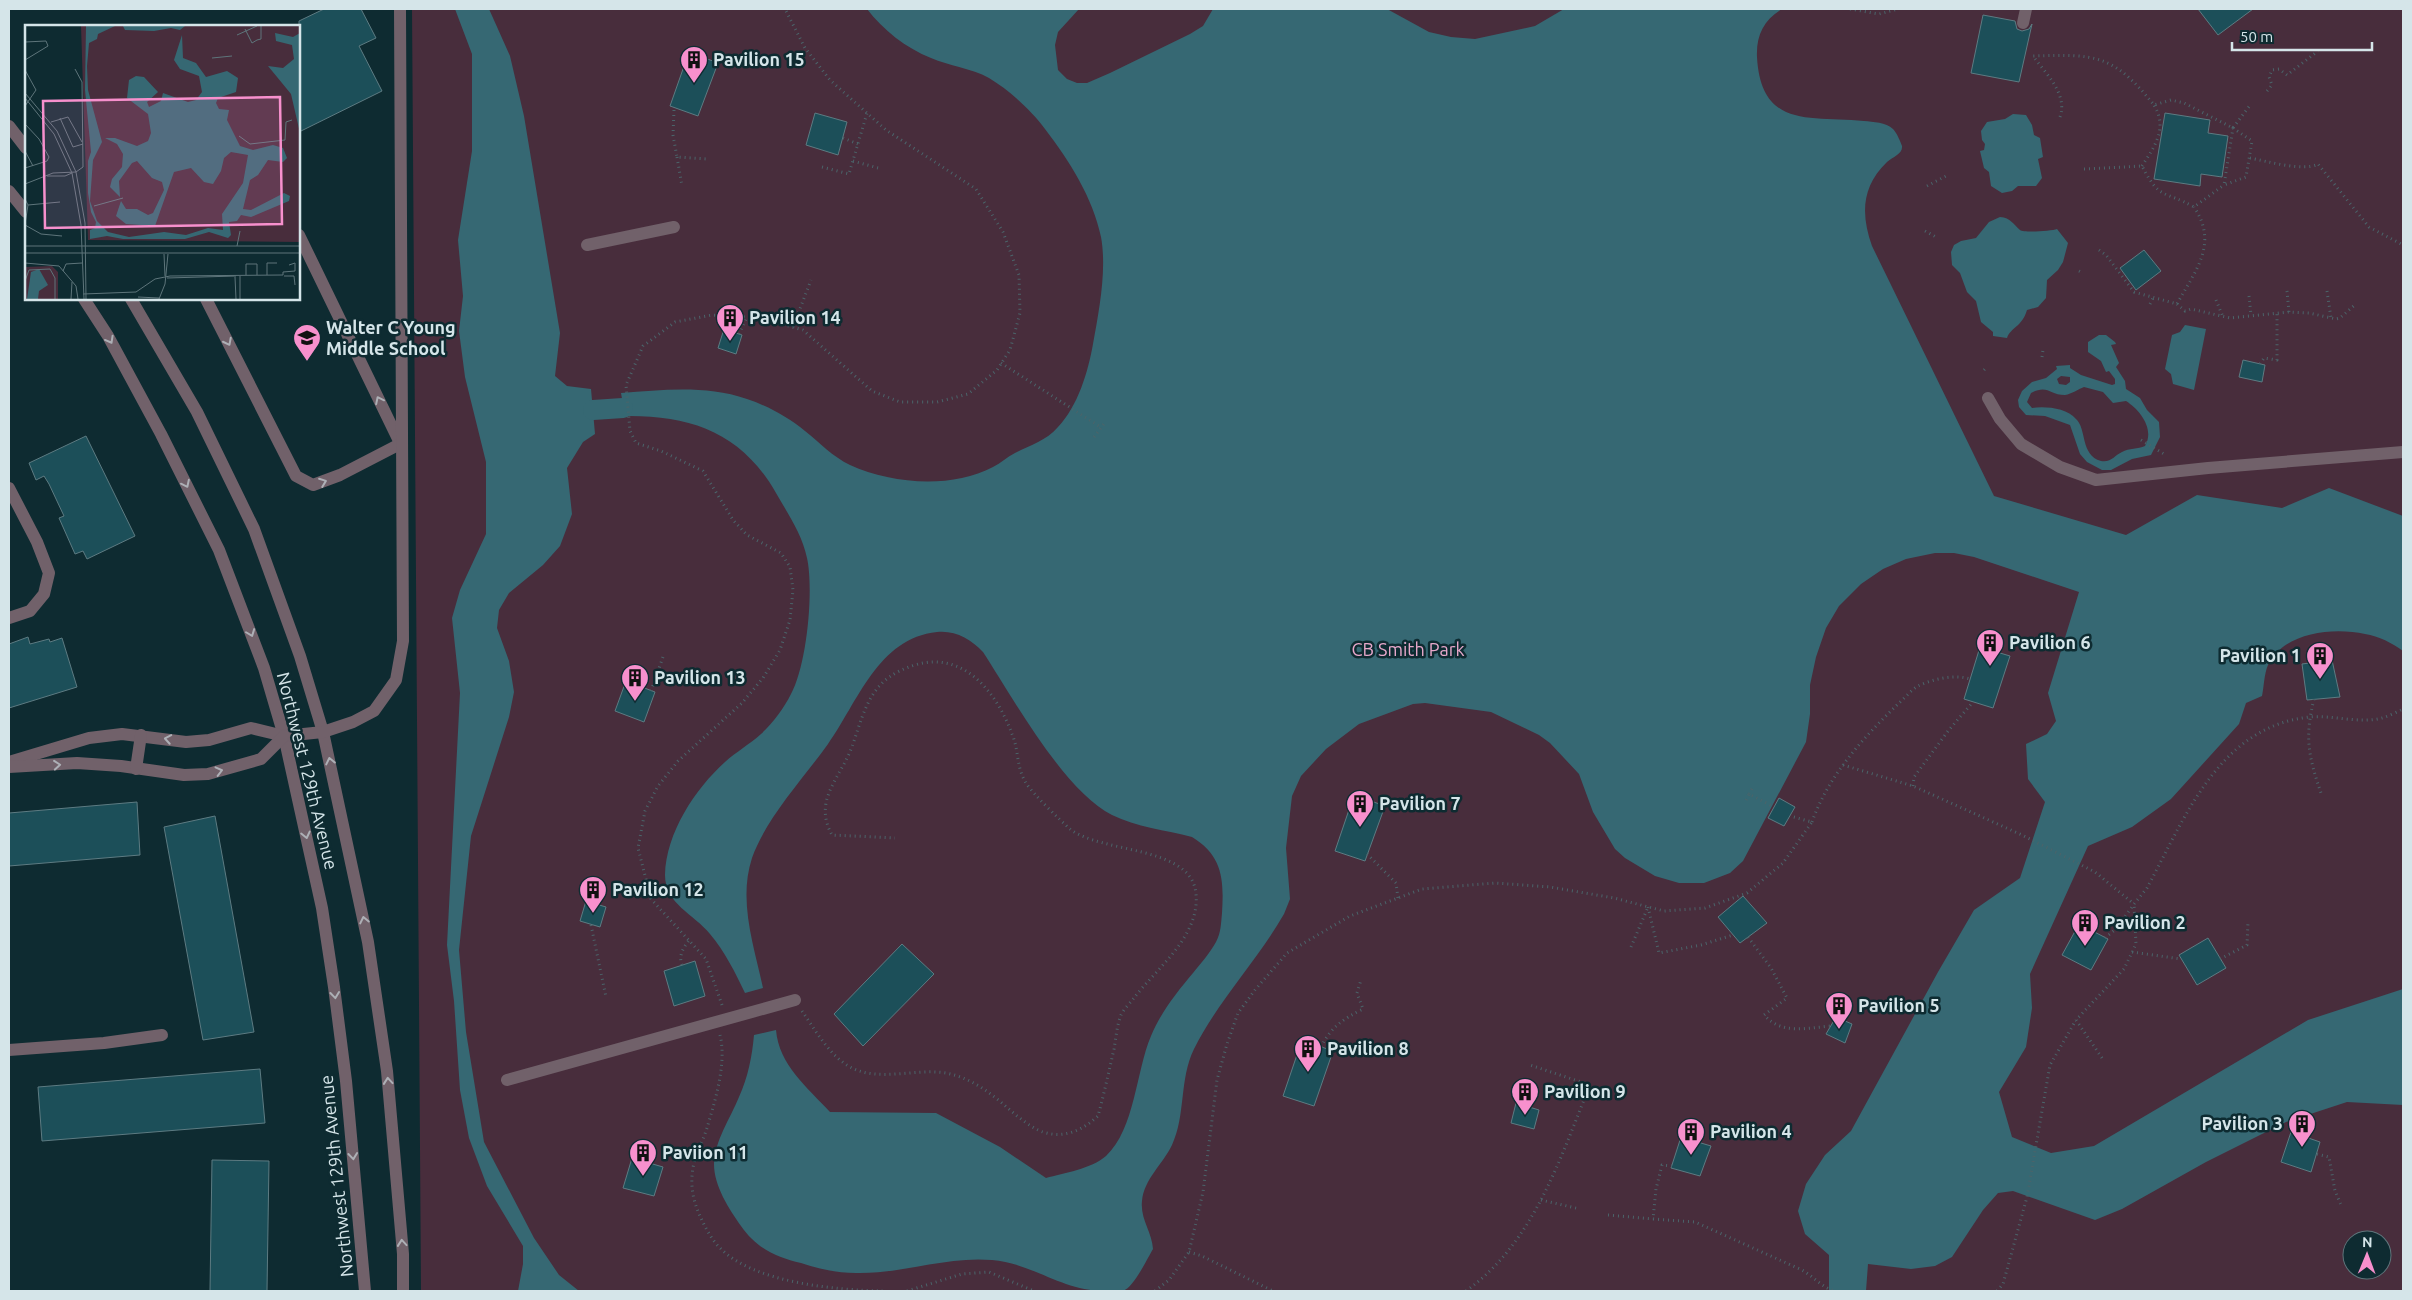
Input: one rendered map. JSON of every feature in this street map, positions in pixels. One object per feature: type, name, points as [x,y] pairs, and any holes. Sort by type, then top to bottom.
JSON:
[{"type":"street","points":[[9,762],[89,738],[122,734],[186,742],[209,740],[251,728],[284,736],[323,732],[353,722],[374,711],[396,680],[403,641],[400,444],[400,9]]},
{"type":"street","points":[[2023,23],[2026,9]]},
{"type":"street","points":[[9,126],[25,147]]},
{"type":"street","points":[[9,191],[25,211]]},
{"type":"street","points":[[587,245],[674,226]]},
{"type":"street","points":[[300,237],[400,444]]},
{"type":"street","name":"Northwest 129th Avenue","points":[[85,300],[108,336],[156,426],[218,550],[264,668],[284,736],[322,908],[334,987],[348,1100],[365,1291]]},
{"type":"street","name":"Northwest 129th Avenue","points":[[132,300],[197,412],[254,529],[300,656],[323,732],[368,942],[387,1071],[403,1254],[403,1291]]},
{"type":"street","points":[[207,300],[296,476],[313,485],[340,475],[400,444]]},
{"type":"street","points":[[1988,398],[2000,419],[2021,444],[2060,467],[2096,480],[2216,467],[2403,452]]},
{"type":"street","points":[[9,488],[37,542],[49,572],[44,594],[30,611],[9,618]]},
{"type":"street","points":[[136,769],[141,735]]},
{"type":"street","points":[[9,767],[76,763],[184,775],[208,774],[261,759],[284,736]]},
{"type":"street","points":[[507,1080],[795,1000]]},
{"type":"street","points":[[9,1050],[104,1044],[162,1035]]},
{"type":"path","points":[[785,9],[805,48],[830,80],[886,130],[976,189],[1004,232],[1019,275],[1020,313],[1010,350],[996,370],[968,394],[937,402],[900,402],[872,391],[803,330],[747,317],[712,314],[675,322],[643,346],[626,385],[630,430],[636,443],[661,451],[703,471],[733,520],[747,534],[781,553],[790,566],[793,590],[790,620],[780,650],[763,678],[742,703],[678,761],[658,786],[645,811],[638,848],[651,899],[690,939],[706,959],[721,1020],[722,1042],[719,1074],[707,1128],[693,1168],[692,1199],[704,1226],[720,1249],[753,1270],[802,1285],[883,1291]]},
{"type":"path","points":[[1850,9],[1879,14],[1898,9]]},
{"type":"path","points":[[2267,91],[2272,85],[2269,78],[2272,70],[2279,69],[2287,75],[2318,51]]},
{"type":"path","points":[[2060,117],[2063,102],[2060,95],[2033,56],[2094,57],[2110,63],[2124,72],[2154,105],[2160,115],[2161,125],[2155,145],[2142,166]]},
{"type":"path","points":[[2154,105],[2171,100],[2184,103],[2233,128],[2252,141],[2246,177],[2224,185],[2194,207]]},
{"type":"path","points":[[2224,185],[2233,128],[2251,104]]},
{"type":"path","points":[[674,110],[673,134],[682,186]]},
{"type":"path","points":[[822,166],[848,174],[868,113]]},
{"type":"path","points":[[843,138],[858,144]]},
{"type":"path","points":[[677,157],[707,159]]},
{"type":"path","points":[[2250,158],[2311,168],[2318,164],[2368,227],[2403,245]]},
{"type":"path","points":[[853,161],[878,168]]},
{"type":"path","points":[[2084,169],[2142,166]]},
{"type":"path","points":[[2142,166],[2153,186],[2160,193],[2194,207],[2201,216],[2204,228],[2203,256],[2198,269],[2176,304]]},
{"type":"path","points":[[1927,186],[1948,175]]},
{"type":"path","points":[[1925,231],[1938,238]]},
{"type":"path","points":[[2099,250],[2106,255],[2134,292],[2176,304],[2184,312],[2191,309],[2223,317],[2236,318],[2289,312],[2340,318],[2356,304]]},
{"type":"path","points":[[793,327],[811,280]]},
{"type":"path","points":[[2287,291],[2289,312]]},
{"type":"path","points":[[2327,291],[2331,318]]},
{"type":"path","points":[[2249,296],[2251,315]]},
{"type":"path","points":[[2150,304],[2153,298]]},
{"type":"path","points":[[2216,300],[2223,317]]},
{"type":"path","points":[[2260,364],[2264,358],[2277,360],[2277,312]]},
{"type":"path","points":[[739,334],[747,317]]},
{"type":"path","points":[[2042,357],[2043,350]]},
{"type":"path","points":[[1001,363],[1102,428]]},
{"type":"path","points":[[1094,437],[1106,421]]},
{"type":"path","points":[[2141,440],[2164,454]]},
{"type":"path","points":[[650,690],[664,654]]},
{"type":"path","points":[[795,1000],[834,1055],[852,1068],[884,1074],[946,1073],[972,1081],[1042,1132],[1058,1134],[1074,1132],[1089,1124],[1098,1116],[1122,1014],[1183,939],[1194,918],[1196,894],[1190,876],[1176,863],[1158,856],[1094,841],[1071,830],[1026,783],[1016,761],[1013,736],[1000,708],[988,689],[970,671],[947,664],[925,662],[899,670],[884,678],[868,703],[850,752],[826,796],[825,822],[832,835],[896,838]]},
{"type":"path","points":[[1156,1291],[1168,1280],[1189,1252],[1203,1192],[1217,1080],[1238,1013],[1287,954],[1350,916],[1422,889],[1495,883],[1550,887],[1664,911],[1705,908],[1747,893],[1783,863],[1812,822],[1817,807],[1844,765],[1877,724],[1917,687],[1958,675],[1970,678]]},
{"type":"path","points":[[2314,699],[2308,739],[2311,759],[2322,796]]},
{"type":"path","points":[[1913,786],[1914,777],[1948,731],[1973,702]]},
{"type":"path","points":[[2105,938],[2116,929],[2147,888],[2210,775],[2235,748],[2274,726],[2310,717],[2382,718],[2403,709]]},
{"type":"path","points":[[1844,765],[1913,786],[2022,835],[2095,872],[2134,904],[2136,944],[2124,969],[2076,1020],[2050,1065],[2034,1144],[2027,1197],[2003,1284],[1997,1291]]},
{"type":"path","points":[[1746,800],[1753,787]]},
{"type":"path","points":[[1749,794],[1774,807]]},
{"type":"path","points":[[1790,816],[1812,822]]},
{"type":"path","points":[[1367,854],[1396,883],[1398,898]]},
{"type":"path","points":[[1648,907],[1659,953],[1702,945],[1733,935]]},
{"type":"path","points":[[1631,947],[1648,907]]},
{"type":"path","points":[[2220,959],[2247,945],[2248,922]]},
{"type":"path","points":[[591,925],[606,997]]},
{"type":"path","points":[[1748,937],[1771,968],[1787,998],[1764,1015],[1773,1026],[1791,1029],[1831,1026]]},
{"type":"path","points":[[682,965],[680,960],[682,952],[690,939]]},
{"type":"path","points":[[2132,952],[2181,959]]},
{"type":"path","points":[[1321,1047],[1328,1033],[1338,1022],[1363,1009],[1357,993],[1361,980]]},
{"type":"path","points":[[2076,1020],[2102,1058]]},
{"type":"path","points":[[1466,1291],[1487,1276],[1518,1241],[1553,1179],[1590,1085],[1530,1065]]},
{"type":"path","points":[[2317,1154],[2329,1157],[2335,1191],[2340,1204]]},
{"type":"path","points":[[1653,1219],[1656,1189],[1662,1165],[1672,1166]]},
{"type":"path","points":[[1541,1200],[1580,1209]]},
{"type":"path","points":[[1608,1215],[1695,1222],[1802,1270],[1818,1279],[1826,1289],[1835,1291]]},
{"type":"path","points":[[1189,1252],[1202,1256],[1273,1291]]},
{"type":"path","points":[[907,1291],[962,1274],[990,1272],[1034,1291]]},
{"type":"green space","name":"CB Smith Park","points":[[412,9],[2403,9],[2403,1291],[421,1291]]},
{"type":"water","points":[[455,9],[489,9],[510,56],[524,116],[560,333],[555,376],[567,386],[591,389],[595,434],[583,442],[567,468],[572,514],[560,546],[543,565],[509,593],[499,610],[497,628],[509,661],[514,692],[509,717],[471,836],[459,950],[466,1032],[484,1142],[534,1238],[559,1275],[579,1291],[518,1291],[523,1264],[523,1246],[487,1186],[469,1138],[460,1090],[454,1001],[447,945],[460,693],[452,618],[460,590],[486,534],[486,462],[465,377],[459,331],[463,296],[458,240],[472,151],[472,54]]},
{"type":"water","points":[[867,9],[1079,9],[1058,32],[1055,45],[1058,70],[1067,79],[1077,83],[1087,83],[1190,34],[1203,26],[1213,9],[1387,9],[1429,32],[1451,37],[1475,39],[1535,26],[1564,9],[1782,9],[1766,23],[1758,42],[1757,57],[1761,80],[1768,97],[1778,108],[1807,118],[1883,124],[1893,129],[1899,139],[1902,146],[1901,151],[1878,172],[1868,191],[1865,212],[1868,235],[1994,496],[2126,535],[2197,495],[2282,508],[2329,488],[2403,516],[2403,651],[2375,636],[2339,631],[2310,634],[2285,645],[2275,654],[2268,665],[2262,696],[2246,703],[2239,724],[2171,799],[2132,827],[2088,846],[2030,974],[2032,1008],[2026,1047],[1999,1092],[2012,1137],[2051,1153],[2094,1146],[2308,1020],[2403,989],[2403,1105],[2347,1102],[2286,1122],[2206,1162],[2122,1209],[2095,1220],[2013,1191],[1998,1193],[1983,1210],[1952,1257],[1935,1266],[1911,1269],[1868,1264],[1866,1291],[1829,1291],[1829,1255],[1805,1234],[1798,1211],[1806,1184],[1825,1155],[1851,1131],[1974,910],[2020,878],[2045,802],[2028,779],[2026,744],[2047,734],[2056,721],[2048,693],[2079,592],[1974,557],[1954,553],[1935,553],[1906,559],[1883,569],[1861,584],[1839,606],[1826,628],[1816,657],[1810,685],[1810,714],[1806,742],[1743,861],[1730,873],[1704,883],[1679,883],[1655,876],[1625,858],[1615,849],[1593,812],[1579,774],[1550,743],[1539,735],[1491,712],[1425,703],[1413,704],[1359,724],[1326,749],[1301,776],[1292,796],[1286,848],[1290,899],[1284,914],[1214,1014],[1194,1049],[1186,1073],[1176,1134],[1172,1145],[1143,1193],[1142,1208],[1144,1220],[1151,1237],[1153,1249],[1136,1279],[1123,1291],[1089,1290],[1074,1287],[1020,1266],[992,1260],[958,1260],[873,1273],[842,1272],[821,1269],[792,1261],[760,1246],[747,1234],[727,1205],[719,1189],[714,1164],[720,1138],[745,1082],[751,1059],[754,1035],[776,1030],[778,1043],[788,1065],[830,1112],[936,1113],[1000,1147],[1046,1178],[1093,1164],[1106,1156],[1116,1145],[1129,1115],[1146,1050],[1155,1027],[1181,987],[1214,946],[1220,932],[1222,913],[1222,879],[1216,861],[1210,852],[1192,837],[1121,819],[1094,803],[1076,786],[1041,742],[983,652],[962,636],[950,632],[937,632],[917,637],[899,646],[884,659],[860,692],[828,744],[766,828],[758,843],[748,874],[747,907],[763,988],[745,993],[729,962],[715,941],[675,901],[666,885],[665,875],[671,843],[684,813],[703,785],[714,773],[725,762],[757,738],[778,715],[797,681],[808,627],[809,572],[805,549],[794,524],[762,472],[747,456],[731,442],[693,424],[672,419],[625,416],[621,393],[700,390],[747,399],[785,417],[832,454],[850,465],[903,480],[940,481],[959,479],[977,474],[993,467],[1053,432],[1065,419],[1077,399],[1091,355],[1102,290],[1103,250],[1092,208],[1079,180],[1063,153],[1033,115],[1004,88],[989,78],[967,69],[938,61],[904,44],[873,17]]},
{"type":"water","points":[[2013,114],[2026,115],[2032,125],[2034,135],[2040,138],[2043,157],[2038,159],[2042,178],[2036,186],[2018,186],[2012,191],[2002,193],[1991,186],[1989,172],[1984,168],[1980,151],[1984,150],[1985,144],[1982,140],[1981,131],[1987,122],[2005,119]]},
{"type":"water","points":[[2000,217],[2009,220],[2023,231],[2057,229],[2068,243],[2063,262],[2058,270],[2047,280],[2046,298],[2038,307],[2027,310],[2020,323],[2011,331],[2007,338],[1993,336],[1993,332],[1981,322],[1976,301],[1967,292],[1960,273],[1952,265],[1951,252],[1954,245],[1961,241],[1976,238],[1989,222]]},
{"type":"water","points":[[2185,325],[2206,329],[2194,390],[2173,384],[2171,374],[2165,369],[2172,335],[2180,332]]},
{"type":"water","points":[[2099,335],[2106,335],[2115,342],[2116,344],[2111,345],[2119,363],[2116,367],[2125,381],[2126,389],[2140,398],[2147,410],[2159,422],[2160,437],[2151,455],[2132,459],[2111,470],[2102,470],[2087,462],[2080,454],[2070,425],[2045,416],[2026,415],[2019,407],[2018,400],[2022,391],[2032,382],[2046,378],[2057,369],[2056,366],[2070,365],[2070,368],[2081,375],[2112,385],[2115,384],[2115,379],[2109,371],[2106,372],[2101,361],[2088,352],[2088,342]],"holes":[[[2061,376],[2070,377],[2070,382],[2066,385],[2059,384],[2057,379]],[[2084,387],[2103,392],[2113,403],[2126,401],[2136,409],[2147,427],[2148,440],[2145,446],[2119,453],[2110,460],[2101,461],[2094,458],[2090,453],[2082,429],[2072,415],[2062,410],[2043,407],[2032,408],[2027,402],[2031,393],[2037,391],[2045,390],[2065,395]]]},
{"type":"building","points":[[324,9],[361,9],[376,38],[359,46],[382,91],[300,132],[300,25],[299,21]]},
{"type":"building","points":[[2198,9],[2253,9],[2218,35]]},
{"type":"building","points":[[1983,15],[2015,21],[2017,29],[2022,31],[2029,29],[2032,24],[2019,82],[1971,73]]},
{"type":"building","name":"Pavilion 15","points":[[689,52],[718,63],[698,116],[670,106]]},
{"type":"building","points":[[815,113],[847,122],[838,155],[806,145]]},
{"type":"building","points":[[2165,113],[2210,120],[2208,133],[2228,136],[2222,177],[2201,174],[2200,186],[2154,179]]},
{"type":"building","points":[[2144,250],[2161,271],[2136,290],[2120,268]]},
{"type":"building","name":"Pavilion 14","points":[[724,329],[742,335],[736,354],[718,348]]},
{"type":"building","points":[[2243,360],[2265,365],[2262,382],[2239,377]]},
{"type":"building","points":[[86,436],[135,536],[87,559],[83,551],[75,554],[59,518],[64,516],[49,484],[44,476],[36,480],[29,463]]},
{"type":"building","points":[[28,637],[30,644],[49,639],[50,642],[62,638],[77,687],[9,708],[9,644]]},
{"type":"building","name":"Pavilion 6","points":[[1980,647],[2010,656],[1993,708],[1964,699]]},
{"type":"building","name":"Pavilion 1","points":[[2332,660],[2340,697],[2307,700],[2302,664]]},
{"type":"building","name":"Pavilion 13","points":[[626,681],[655,692],[644,722],[615,711]]},
{"type":"building","name":"Pavilion 7","points":[[1354,795],[1385,806],[1365,861],[1335,851]]},
{"type":"building","points":[[1779,798],[1795,807],[1784,826],[1768,818]]},
{"type":"building","points":[[137,802],[140,855],[9,866],[9,813]]},
{"type":"building","points":[[215,816],[254,1032],[203,1040],[164,827]]},
{"type":"building","points":[[1743,896],[1767,923],[1740,943],[1718,917]]},
{"type":"building","name":"Pavilion 12","points":[[586,901],[606,907],[600,927],[580,921]]},
{"type":"building","name":"Pavilion 2","points":[[2079,924],[2108,939],[2091,970],[2062,955]]},
{"type":"building","points":[[2208,938],[2226,968],[2197,985],[2179,955]]},
{"type":"building","points":[[902,944],[934,974],[863,1046],[834,1014]]},
{"type":"building","points":[[695,961],[705,996],[674,1006],[664,971]]},
{"type":"building","name":"Pavilion 5","points":[[1836,1017],[1852,1024],[1845,1043],[1826,1034]]},
{"type":"building","name":"Pavilion 8","points":[[1302,1040],[1333,1051],[1314,1106],[1283,1096]]},
{"type":"building","points":[[260,1069],[265,1123],[42,1141],[38,1087]]},
{"type":"building","name":"Pavilion 9","points":[[1516,1103],[1539,1110],[1534,1129],[1511,1123]]},
{"type":"building","name":"Pavilion 3","points":[[2291,1132],[2320,1142],[2311,1172],[2281,1162]]},
{"type":"building","name":"Pavilion 4","points":[[1681,1137],[1711,1146],[1700,1176],[1671,1168]]},
{"type":"building","name":"Paviion 11","points":[[632,1158],[663,1167],[654,1196],[623,1188]]},
{"type":"building","points":[[212,1160],[269,1161],[267,1291],[210,1291]]},
{"type":"waterway","points":[[593,410],[623,408]]},
{"type":"place","name":"Pavilion 15","points":[[694,84]]},
{"type":"place","name":"Pavilion 14","points":[[730,342]]},
{"type":"place","name":"Walter C Young Middle School","points":[[307,362]]},
{"type":"place","name":"Pavilion 6","points":[[1990,667]]},
{"type":"place","name":"Pavilion 1","points":[[2320,680]]},
{"type":"place","name":"Pavilion 13","points":[[635,702]]},
{"type":"place","name":"Pavilion 7","points":[[1360,828]]},
{"type":"place","name":"Pavilion 12","points":[[593,914]]},
{"type":"place","name":"Pavilion 2","points":[[2085,947]]},
{"type":"place","name":"Pavilion 5","points":[[1839,1030]]},
{"type":"place","name":"Pavilion 8","points":[[1308,1073]]},
{"type":"place","name":"Pavilion 9","points":[[1525,1116]]},
{"type":"place","name":"Pavilion 3","points":[[2302,1148]]},
{"type":"place","name":"Pavilion 4","points":[[1691,1156]]},
{"type":"place","name":"Paviion 11","points":[[643,1177]]}]
